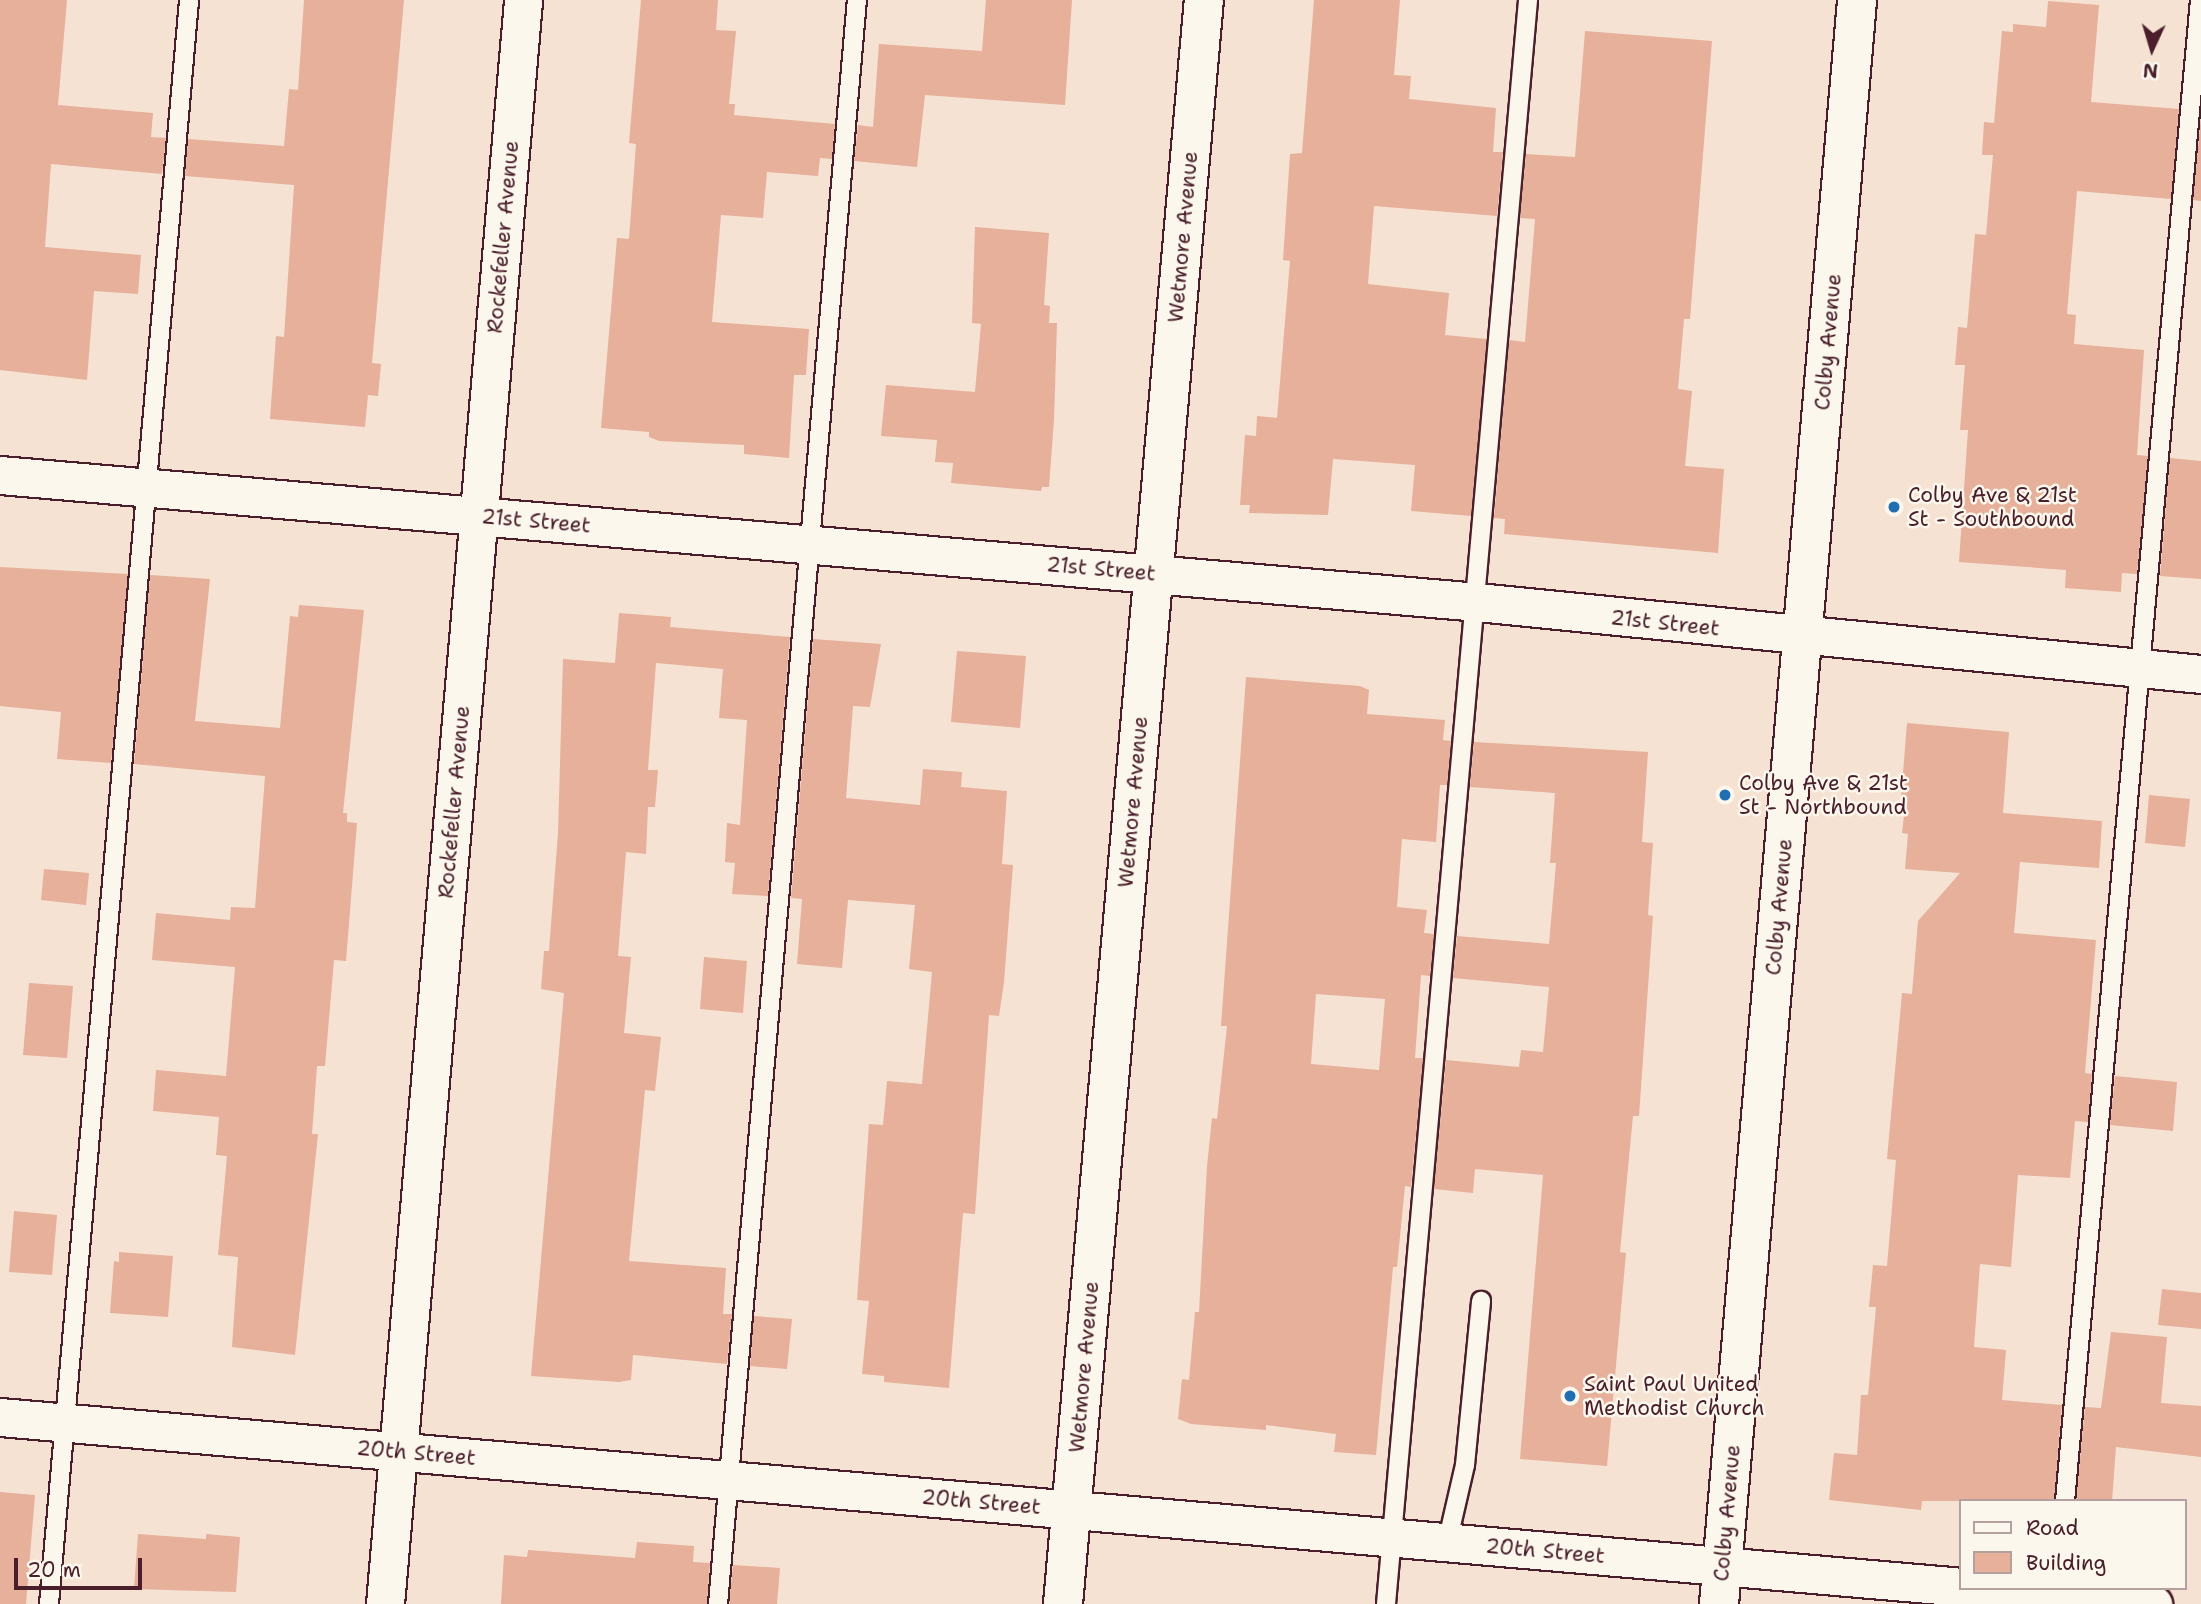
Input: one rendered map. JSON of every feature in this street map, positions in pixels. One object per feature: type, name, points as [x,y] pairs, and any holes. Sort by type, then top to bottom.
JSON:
[{"type":"street","name":"Rockefeller Avenue","points":[[385,1604],[523,0]]},
{"type":"street","name":"Wetmore Avenue","points":[[1063,1604],[1204,0]]},
{"type":"street","name":"Colby Avenue","points":[[1719,1604],[1857,0]]},
{"type":"street","name":"21st Street","points":[[0,475],[1477,602],[1802,638],[2201,674]]},
{"type":"street","name":"20th Street","points":[[0,1417],[1960,1587]]},
{"type":"street","points":[[1993,1590],[2153,1604]]},
{"type":"lane","points":[[49,1604],[189,0]]},
{"type":"lane","points":[[718,1604],[857,0]]},
{"type":"lane","points":[[1386,1604],[1477,602],[1528,0]]},
{"type":"lane","points":[[2065,1499],[2200,0]]},
{"type":"lane","points":[[1447,1543],[1465,1465],[1481,1301]]},
{"type":"building","points":[[0,0],[67,0],[58,105],[153,113],[151,137],[166,138],[162,174],[51,164],[45,247],[141,255],[138,294],[94,291],[87,380],[0,370]]},
{"type":"building","points":[[304,0],[404,0],[372,363],[381,364],[378,396],[368,395],[365,427],[270,419],[276,336],[284,337],[294,185],[185,176],[188,139],[284,146],[289,89],[298,90]]},
{"type":"building","points":[[641,0],[718,0],[716,30],[736,31],[729,104],[735,104],[734,115],[835,124],[832,159],[820,158],[818,176],[767,172],[763,218],[721,215],[712,322],[809,329],[806,375],[794,375],[789,458],[744,454],[744,445],[659,441],[649,437],[649,432],[601,428],[617,238],[629,239],[636,144],[629,143]]},
{"type":"building","points":[[986,0],[1072,0],[1065,105],[925,95],[917,167],[854,161],[858,125],[873,127],[879,44],[982,51]]},
{"type":"building","points":[[1314,0],[1400,0],[1394,75],[1411,76],[1409,99],[1496,108],[1493,152],[1503,152],[1497,216],[1374,206],[1368,284],[1449,293],[1445,335],[1487,339],[1471,516],[1411,511],[1415,465],[1333,459],[1328,515],[1249,513],[1250,505],[1240,505],[1245,435],[1256,436],[1257,416],[1277,418],[1290,261],[1283,260],[1290,154],[1302,153]]},
{"type":"building","points":[[2048,1],[2099,5],[2091,102],[2179,109],[2171,199],[2077,191],[2067,314],[2076,315],[2074,344],[2144,350],[2137,455],[2148,456],[2137,574],[2122,573],[2121,592],[2065,588],[2066,570],[1959,562],[1968,430],[1960,430],[1965,365],[1955,365],[1958,327],[1967,328],[1975,234],[1986,235],[1993,155],[1982,155],[1984,122],[1994,123],[2002,31],[2013,32],[2013,24],[2046,27]]},
{"type":"building","points":[[1585,31],[1712,41],[1690,319],[1684,319],[1678,389],[1692,391],[1685,466],[1724,469],[1718,553],[1504,534],[1505,519],[1494,518],[1509,340],[1525,342],[1535,219],[1520,218],[1526,154],[1575,157]]},
{"type":"building","points":[[2201,116],[2201,201],[2193,200]]},
{"type":"building","points":[[975,227],[1049,233],[1044,305],[1050,306],[1049,323],[1057,323],[1054,420],[1049,487],[1042,487],[1041,491],[951,483],[953,463],[935,462],[937,440],[881,436],[886,385],[975,392],[981,324],[972,323]]},
{"type":"building","points":[[2170,458],[2201,461],[2201,579],[2160,576]]},
{"type":"building","points":[[0,567],[128,574],[111,763],[57,759],[61,712],[0,706]]},
{"type":"building","points":[[150,575],[210,579],[195,721],[280,728],[290,616],[298,617],[299,605],[364,610],[343,813],[347,813],[347,822],[357,823],[346,961],[334,960],[325,1066],[317,1066],[312,1134],[318,1134],[295,1355],[232,1347],[238,1257],[218,1255],[227,1156],[216,1155],[219,1117],[153,1111],[156,1070],[226,1076],[235,967],[152,960],[156,913],[230,920],[231,907],[255,908],[265,776],[134,764]]},
{"type":"building","points":[[619,613],[671,617],[670,627],[790,637],[768,896],[732,894],[735,863],[725,862],[727,823],[740,825],[747,720],[719,718],[723,669],[656,663],[648,770],[658,770],[655,807],[648,807],[646,854],[626,852],[618,956],[631,957],[624,1033],[661,1037],[655,1091],[645,1090],[629,1261],[726,1268],[723,1314],[732,1314],[727,1364],[633,1355],[631,1380],[619,1382],[531,1376],[564,993],[541,989],[544,951],[549,951],[558,833],[563,659],[615,663]]},
{"type":"building","points":[[813,639],[881,644],[870,707],[853,706],[846,798],[920,805],[923,769],[962,772],[961,787],[1007,791],[1002,864],[1013,865],[1004,982],[999,1016],[989,1015],[975,1214],[963,1213],[949,1388],[884,1382],[884,1376],[862,1374],[869,1301],[857,1300],[869,1124],[883,1125],[887,1081],[922,1084],[932,972],[909,969],[915,905],[848,900],[842,968],[797,964],[802,899],[791,898]]},
{"type":"building","points":[[957,651],[1026,656],[1020,728],[951,722]]},
{"type":"building","points":[[1246,677],[1360,686],[1369,690],[1367,714],[1445,720],[1443,740],[1451,741],[1447,785],[1440,785],[1436,842],[1402,839],[1397,907],[1427,910],[1424,933],[1434,934],[1430,976],[1421,975],[1415,1058],[1423,1058],[1411,1187],[1405,1186],[1397,1267],[1393,1267],[1376,1455],[1334,1452],[1336,1434],[1266,1425],[1266,1430],[1191,1424],[1178,1419],[1182,1379],[1189,1380],[1195,1312],[1199,1312],[1207,1166],[1212,1118],[1217,1119],[1227,1026],[1221,1026]],"holes":[[[1316,994],[1385,999],[1379,1070],[1311,1064]]]},
{"type":"building","points":[[1907,723],[2009,732],[2003,813],[2102,821],[2099,868],[2020,862],[2014,933],[2096,940],[2085,1073],[2092,1074],[2088,1122],[2075,1121],[2070,1178],[2018,1175],[2011,1267],[1980,1264],[1974,1347],[2006,1350],[2002,1400],[2062,1405],[2054,1499],[1922,1501],[1921,1510],[1829,1500],[1834,1453],[1857,1455],[1861,1395],[1868,1395],[1876,1307],[1869,1307],[1873,1265],[1887,1266],[1896,1160],[1887,1159],[1902,993],[1912,994],[1918,921],[1960,873],[1905,869],[1908,834],[1902,833],[1906,799],[1901,798]]},
{"type":"building","points":[[1474,742],[1648,752],[1642,842],[1653,843],[1648,915],[1653,916],[1639,1116],[1633,1116],[1620,1252],[1626,1253],[1607,1466],[1520,1459],[1543,1175],[1475,1169],[1473,1193],[1434,1189],[1446,1060],[1519,1067],[1521,1050],[1543,1052],[1549,987],[1453,978],[1457,936],[1549,944],[1556,863],[1550,863],[1555,793],[1470,787]]},
{"type":"building","points":[[2149,795],[2190,799],[2185,847],[2145,843]]},
{"type":"building","points":[[44,869],[89,873],[86,905],[41,900]]},
{"type":"building","points":[[704,957],[747,961],[743,1013],[700,1009]]},
{"type":"building","points":[[29,983],[73,986],[67,1058],[23,1055]]},
{"type":"building","points":[[2115,1076],[2177,1082],[2173,1131],[2110,1125]]},
{"type":"building","points":[[14,1211],[57,1215],[52,1275],[9,1272]]},
{"type":"building","points":[[119,1252],[173,1256],[168,1317],[110,1313],[114,1261],[119,1262]]},
{"type":"building","points":[[2162,1289],[2201,1293],[2201,1329],[2158,1325]]},
{"type":"building","points":[[754,1316],[792,1319],[787,1369],[750,1366]]},
{"type":"building","points":[[2111,1332],[2167,1337],[2161,1403],[2201,1406],[2201,1457],[2116,1447],[2112,1499],[2076,1499],[2085,1407],[2101,1408]]},
{"type":"building","points":[[0,1492],[35,1495],[26,1604],[0,1604]]},
{"type":"building","points":[[138,1534],[206,1539],[206,1534],[240,1537],[236,1592],[134,1589]]},
{"type":"building","points":[[637,1542],[694,1546],[693,1562],[710,1563],[707,1604],[501,1604],[504,1555],[527,1557],[528,1550],[635,1558]]},
{"type":"building","points":[[733,1565],[780,1568],[777,1604],[729,1604]]},
{"type":"place","name":"Colby Ave & 21st St - Southbound","points":[[1894,507]]},
{"type":"place","name":"Colby Ave & 21st St - Northbound","points":[[1725,795]]},
{"type":"place","name":"Saint Paul United Methodist Church","points":[[1570,1396]]}]
